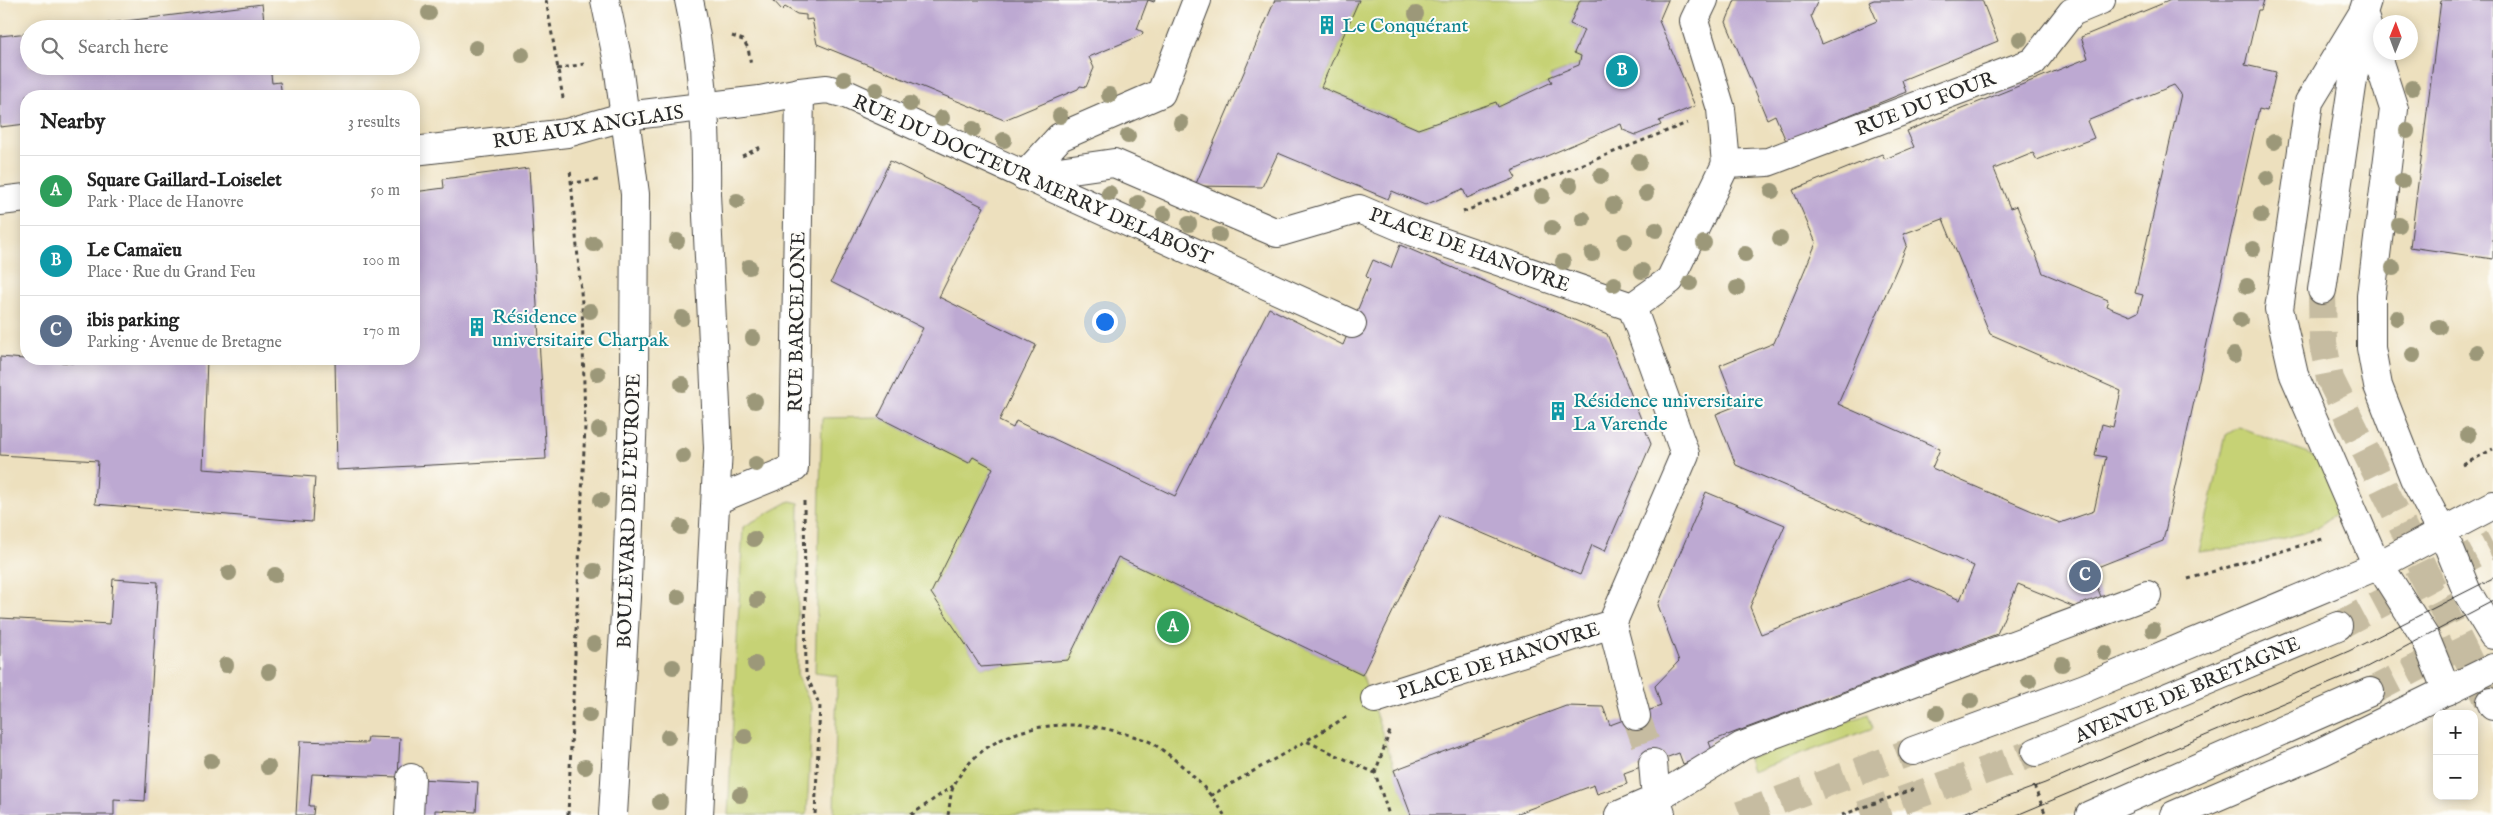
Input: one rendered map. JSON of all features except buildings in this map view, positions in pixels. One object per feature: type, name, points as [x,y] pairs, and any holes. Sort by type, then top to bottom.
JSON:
[{"type":"street","name":"BOULEVARD DE L'EUROPE","points":[[605,0],[616,47],[635,194],[634,383],[627,580],[613,815]]},
{"type":"street","points":[[690,0],[698,41],[703,108],[718,448],[699,815]]},
{"type":"street","points":[[1024,176],[1060,137],[1160,93],[1196,0]]},
{"type":"street","points":[[1632,307],[1670,280],[1726,164],[1721,109],[1694,21],[1704,0]]},
{"type":"street","name":"RUE DU FOUR","points":[[1726,164],[1768,162],[2033,62],[2072,12],[2101,0]]},
{"type":"street","points":[[2322,290],[2365,7]]},
{"type":"street","points":[[2365,7],[2394,110],[2372,296],[2370,348],[2378,386],[2414,478],[2443,533],[2467,592],[2493,635]]},
{"type":"street","points":[[2365,7],[2309,102],[2279,308],[2294,375],[2379,565],[2425,637],[2447,691]]},
{"type":"street","name":"RUE DU DOCTEUR MERRY DELABOST","points":[[703,108],[827,89],[846,94],[1352,324]]},
{"type":"street","name":"RUE BARCELONE","points":[[794,468],[800,92]]},
{"type":"street","name":"RUE AUX ANGLAIS","points":[[420,151],[567,133],[626,116],[703,108]]},
{"type":"street","name":"PLACE DE HANOVRE","points":[[1024,176],[1114,163],[1277,233],[1359,209],[1413,232],[1632,307],[1685,454],[1612,624],[1374,699]]},
{"type":"street","points":[[0,201],[20,199]]},
{"type":"street","points":[[716,500],[794,468]]},
{"type":"street","points":[[1913,751],[2085,688],[2379,565],[2493,505]]},
{"type":"street","points":[[1619,815],[1659,807],[1742,746],[2147,595]]},
{"type":"street","points":[[1612,624],[1636,716]]},
{"type":"street","name":"AVENUE DE BRETAGNE","points":[[2036,752],[2338,626]]},
{"type":"street","points":[[2174,815],[2320,752],[2493,668]]},
{"type":"street","points":[[2090,815],[2370,692]]},
{"type":"street","points":[[1653,763],[1659,807]]},
{"type":"street","points":[[409,815],[411,778]]},
{"type":"path","points":[[546,0],[564,103]]},
{"type":"path","points":[[725,37],[734,36],[744,40],[748,48],[752,74]]},
{"type":"path","points":[[557,69],[592,62]]},
{"type":"path","points":[[1413,232],[1721,109]]},
{"type":"path","points":[[568,815],[584,426],[582,303],[570,183],[606,179]]},
{"type":"path","points":[[2463,465],[2493,449]]},
{"type":"path","points":[[794,468],[806,506],[806,674],[820,706],[815,815]]},
{"type":"path","points":[[2188,579],[2326,538]]},
{"type":"path","points":[[1210,796],[1306,741],[1374,699]]},
{"type":"path","points":[[911,815],[954,786],[979,753],[1016,732],[1056,725],[1104,728],[1150,742],[1187,770],[1224,815]]},
{"type":"path","points":[[1306,741],[1375,773],[1390,815]]},
{"type":"path","points":[[2032,780],[2046,814],[2041,815]]},
{"type":"path","points":[[948,815],[954,786]]},
{"type":"path","points":[[1842,815],[1922,786]]},
{"type":"green space","points":[[1359,0],[1580,0],[1570,24],[1584,30],[1575,53],[1581,56],[1579,65],[1550,76],[1552,82],[1498,107],[1496,102],[1418,129],[1321,87]]},
{"type":"green space","points":[[878,417],[969,463],[973,457],[993,468],[931,593],[981,667],[1068,660],[1118,557],[1362,675],[1411,815],[834,815],[837,676],[815,673],[822,418]]},
{"type":"green space","points":[[2239,427],[2318,457],[2342,511],[2310,531],[2263,544],[2199,552],[2226,435]]},
{"type":"green space","points":[[790,501],[799,503],[797,675],[812,707],[807,815],[728,815],[743,527]]},
{"type":"green space","points":[[1868,714],[1873,728],[1752,772],[1748,759]]},
{"type":"tunnel","points":[[2322,290],[2323,343],[2330,379],[2493,710]]},
{"type":"tunnel","points":[[2338,626],[2493,544]]},
{"type":"tunnel","points":[[2370,692],[2455,648]]},
{"type":"tunnel","points":[[1636,716],[1653,763]]},
{"type":"tunnel","points":[[1740,815],[1913,751]]},
{"type":"tunnel","points":[[1862,815],[2036,752]]},
{"type":"tram line","points":[[1958,815],[2045,783],[2349,651],[2493,578]]},
{"type":"tram line","points":[[2017,815],[2359,671],[2493,601]]},
{"type":"place","name":"Le Conquérant","points":[[1327,25]]},
{"type":"place","name":"Le Camaïeu","points":[[1622,71]]},
{"type":"place","name":"Résidence universitaire Charpak","points":[[477,327]]},
{"type":"place","name":"Résidence universitaire La Varende","points":[[1558,411]]},
{"type":"place","name":"ibis parking","points":[[2085,576]]},
{"type":"place","name":"Square Gaillard-Loiselet","points":[[1173,627]]}]
